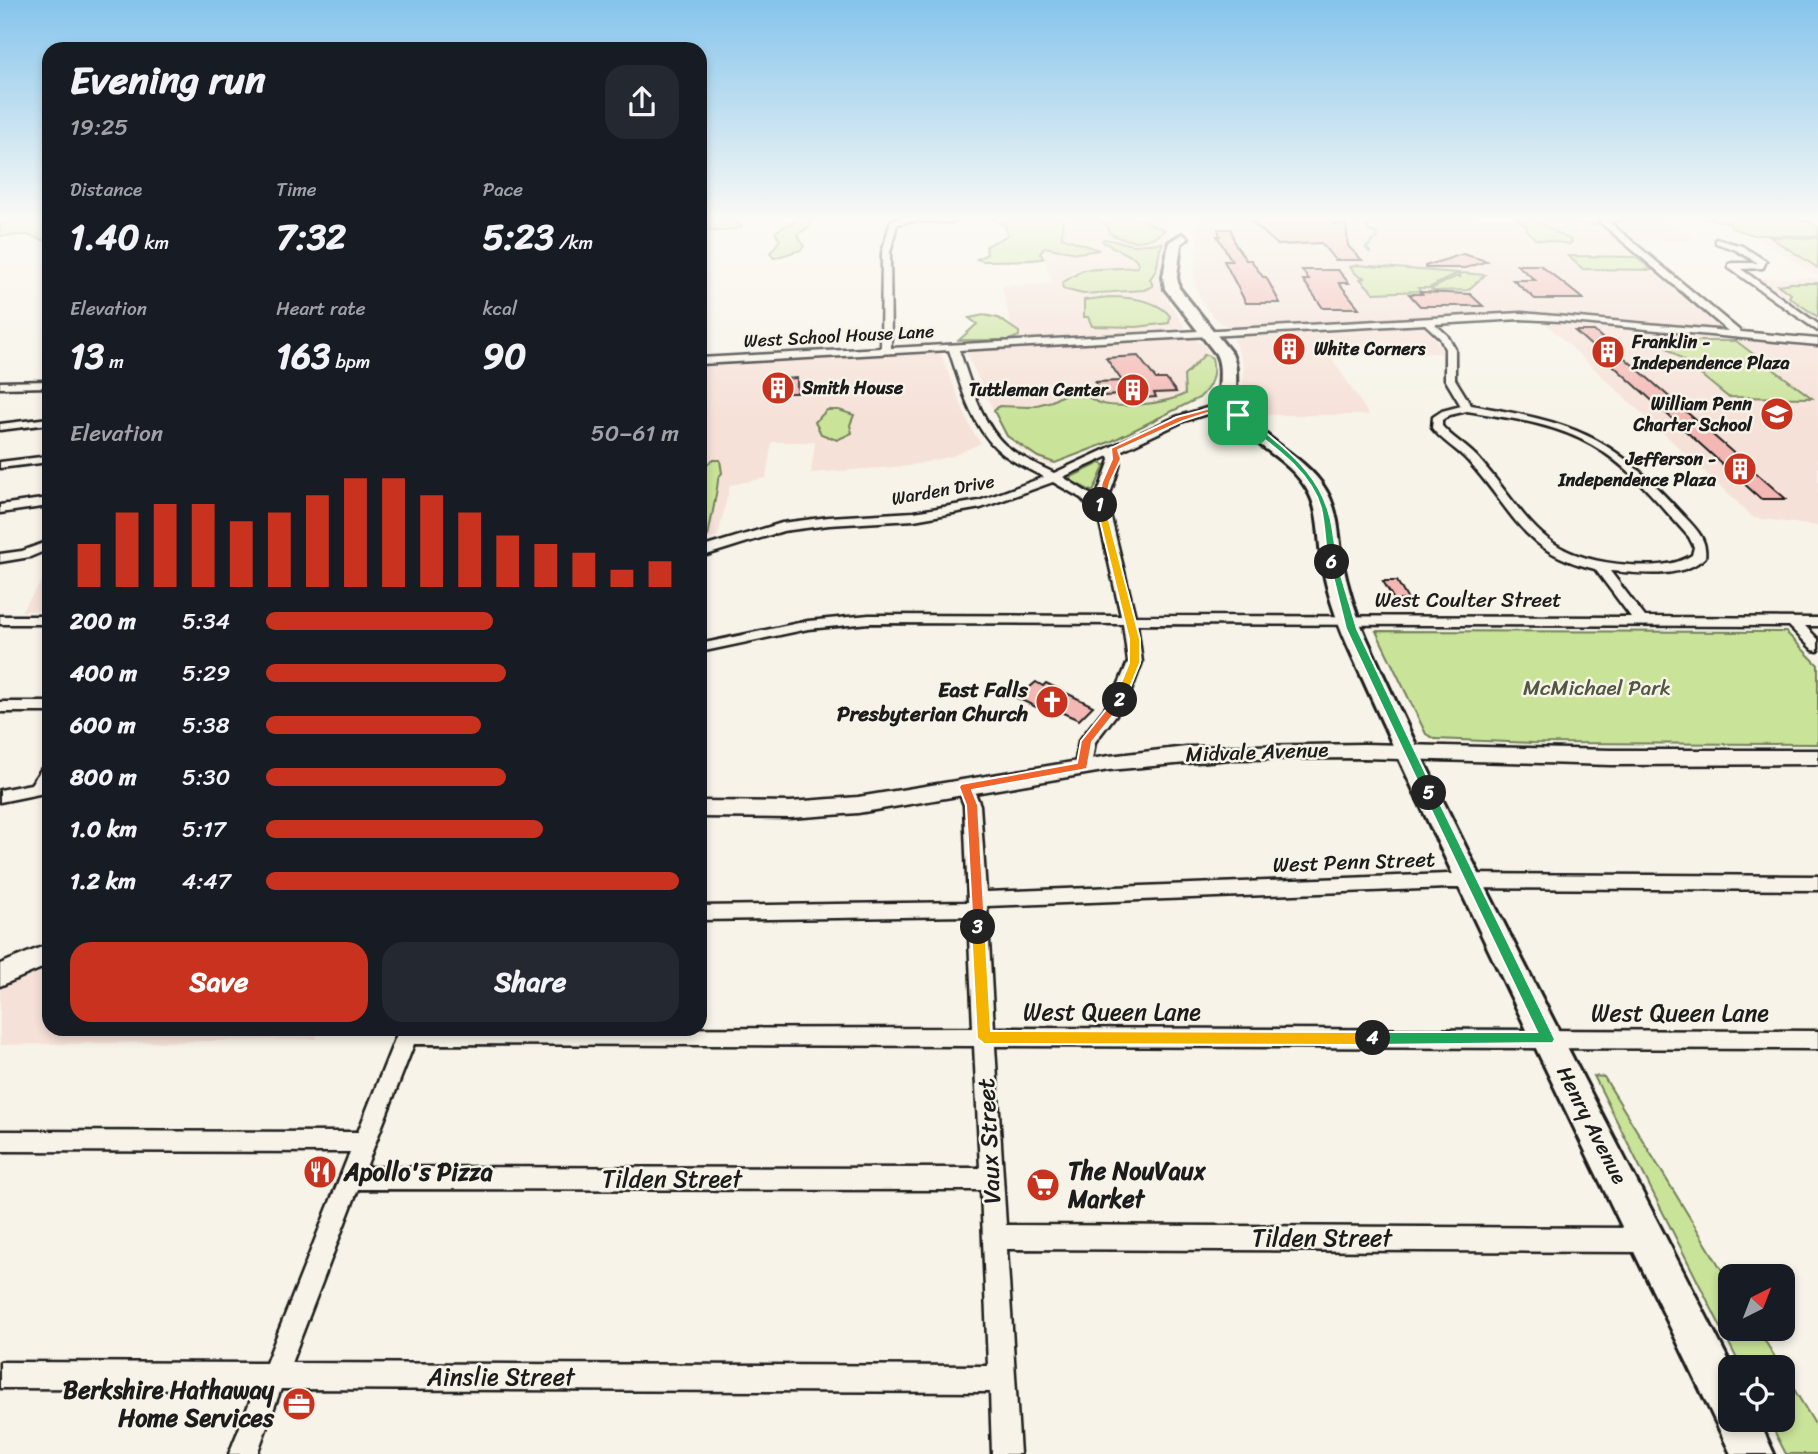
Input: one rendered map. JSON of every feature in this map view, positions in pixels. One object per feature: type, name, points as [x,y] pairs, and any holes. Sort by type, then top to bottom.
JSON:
[{"type":"main road","points":[[1171,285],[1227,359],[1234,408]]},
{"type":"main road","name":"Henry Avenue","points":[[1234,408],[1300,466],[1320,495],[1326,514],[1334,571],[1348,621],[1548,1039],[1718,1381]]},
{"type":"main road","points":[[1742,1432],[1753,1454]]},
{"type":"street","points":[[886,285],[886,351]]},
{"type":"street","points":[[1679,285],[1739,335]]},
{"type":"street","points":[[1757,285],[1818,328]]},
{"type":"street","name":"West School House Lane","points":[[707,361],[1426,320],[1545,316],[1818,342]]},
{"type":"street","points":[[1426,320],[1444,337],[1450,349],[1450,379],[1467,408]]},
{"type":"street","points":[[953,347],[994,439],[1021,461],[1086,496],[1100,508],[1105,518],[1135,651],[1132,674],[1120,699],[1087,741],[1083,766]]},
{"type":"street","points":[[0,385],[42,384]]},
{"type":"street","name":"Warden Drive","points":[[1180,419],[1198,408],[1234,408]]},
{"type":"street","name":"Warden Drive","points":[[707,550],[782,527],[914,516],[966,508],[1009,496],[1053,478],[1180,419],[1210,410],[1234,408]]},
{"type":"street","points":[[1467,408],[1538,421],[1601,445],[1624,462],[1699,542],[1698,557],[1680,566],[1655,569],[1601,568],[1560,554],[1540,543],[1472,457],[1439,430],[1437,419],[1446,413],[1467,408]]},
{"type":"street","points":[[0,426],[42,422]]},
{"type":"street","points":[[1100,508],[1106,482],[1116,459],[1114,449]]},
{"type":"street","points":[[0,465],[42,460]]},
{"type":"street","points":[[0,509],[42,503]]},
{"type":"street","points":[[0,558],[25,554],[42,548]]},
{"type":"street","points":[[1601,568],[1641,621]]},
{"type":"street","points":[[0,620],[42,620]]},
{"type":"street","name":"West Coulter Street","points":[[707,647],[808,625],[853,620],[1818,622]]},
{"type":"street","points":[[1793,622],[1818,647]]},
{"type":"street","points":[[0,707],[42,707]]},
{"type":"street","name":"Midvale Avenue","points":[[707,809],[757,811],[833,807],[1083,766],[1183,754],[1256,750],[1409,751],[1545,757],[1818,757]]},
{"type":"street","points":[[0,796],[42,787]]},
{"type":"street","name":"Vaux Street","points":[[965,787],[972,805],[1006,1454]]},
{"type":"street","name":"West Penn Street","points":[[707,913],[977,904],[1472,881],[1818,883]]},
{"type":"street","points":[[0,975],[42,957]]},
{"type":"street","name":"West Queen Lane","points":[[707,1035],[1818,1040]]},
{"type":"street","points":[[243,1454],[406,1036]]},
{"type":"street","points":[[0,1141],[365,1142]]},
{"type":"street","name":"Tilden Street","points":[[352,1178],[991,1179]]},
{"type":"street","name":"Tilden Street","points":[[995,1237],[1649,1240]]},
{"type":"street","name":"Ainslie Street","points":[[0,1375],[1002,1378]]},
{"type":"shaded area","points":[[1162,285],[1169,303],[1186,328],[1014,341],[1002,286]]},
{"type":"shaded area","points":[[1196,285],[1679,285],[1736,331],[1533,311],[1231,328],[1220,323],[1206,308]]},
{"type":"shaded area","points":[[1762,285],[1818,285],[1818,324]]},
{"type":"shaded area","points":[[1541,319],[1818,346],[1818,526],[1754,518]]},
{"type":"shaded area","points":[[1424,326],[1436,340],[1442,353],[1329,354],[1369,415],[1251,415],[1244,404],[1244,366],[1233,337],[1235,335]]},
{"type":"shaded area","points":[[1191,337],[1203,344],[1210,354],[1214,368],[1168,413],[1050,466],[1020,449],[1004,433],[965,350]]},
{"type":"shaded area","points":[[940,352],[972,431],[981,443],[953,456],[908,466],[811,473],[815,442],[772,442],[766,478],[730,485],[718,536],[707,540],[707,364]]},
{"type":"shaded area","points":[[42,581],[42,611],[21,611]]},
{"type":"shaded area","points":[[42,969],[42,1036],[318,1036],[316,1039],[0,1045],[0,986]]},
{"type":"green space","points":[[1062,285],[1153,286],[1144,290],[1083,294],[1063,289]]},
{"type":"green space","points":[[1366,285],[1435,285],[1418,288],[1420,291],[1374,293]]},
{"type":"green space","points":[[1439,285],[1474,285],[1468,290],[1431,289]]},
{"type":"green space","points":[[1778,285],[1818,285],[1818,317],[1789,297],[1791,294]]},
{"type":"green space","points":[[1109,297],[1134,299],[1158,306],[1170,316],[1169,323],[1137,327],[1092,326],[1088,317],[1084,317],[1084,300]]},
{"type":"green space","points":[[984,315],[998,318],[1019,332],[1019,336],[1009,340],[959,340],[977,324],[969,318]]},
{"type":"green space","points":[[1659,341],[1736,341],[1812,398],[1728,397]]},
{"type":"green space","points":[[1205,354],[1212,358],[1213,375],[1207,390],[1199,398],[1112,441],[1055,463],[1038,457],[1007,436],[994,411],[999,406],[1029,407],[1052,401],[1076,388],[1092,400],[1103,404],[1127,406],[1166,400],[1185,394],[1184,376]]},
{"type":"green space","points":[[827,410],[839,410],[854,415],[850,425],[852,433],[837,440],[821,434],[815,422]]},
{"type":"green space","points":[[712,460],[720,460],[722,473],[718,478],[707,537],[707,465]]},
{"type":"green space","points":[[1100,463],[1105,465],[1093,492],[1067,479]]},
{"type":"green space","name":"McMichael Park","points":[[1376,631],[1786,632],[1818,665],[1818,744],[1533,743],[1435,739],[1426,734]]},
{"type":"green space","points":[[1594,1076],[1604,1077],[1718,1264],[1718,1321]]},
{"type":"green space","points":[[1728,1341],[1765,1341],[1774,1355],[1735,1355]]},
{"type":"green space","points":[[1795,1391],[1818,1429],[1818,1454],[1786,1454],[1775,1432],[1795,1432]]},
{"type":"building","points":[[1236,285],[1270,285],[1280,303],[1246,303]]},
{"type":"building","points":[[1306,285],[1340,285],[1359,308],[1323,308]]},
{"type":"building","points":[[1519,285],[1565,285],[1583,299],[1535,299]]},
{"type":"building","points":[[1420,292],[1470,294],[1483,306],[1420,306],[1409,294],[1422,294]]},
{"type":"building","points":[[1575,331],[1594,331],[1786,499],[1761,499]]},
{"type":"building","points":[[1138,356],[1156,379],[1166,379],[1176,392],[1154,393],[1156,397],[1143,398],[1135,394],[1104,396],[1095,382],[1122,381],[1106,358]]},
{"type":"building","name":"Smith House","points":[[797,378],[797,393],[768,393],[769,380]]},
{"type":"building","points":[[1383,581],[1397,581],[1408,600],[1394,600]]},
{"type":"building","name":"East Falls Presbyterian Church","points":[[1036,682],[1043,686],[1046,683],[1093,706],[1079,720],[1040,703],[1036,707],[1017,698]]},
{"type":"place","name":"White Corners","points":[[1289,349]]},
{"type":"place","name":"Franklin - Independence Plaza","points":[[1608,352]]},
{"type":"place","name":"Smith House","points":[[778,388]]},
{"type":"place","name":"Tuttleman Center","points":[[1133,390]]},
{"type":"place","name":"William Penn Charter School","points":[[1777,414]]},
{"type":"place","name":"Jefferson - Independence Plaza","points":[[1740,469]]},
{"type":"place","name":"East Falls Presbyterian Church","points":[[1052,702]]},
{"type":"place","name":"Apollo's Pizza","points":[[320,1172]]},
{"type":"place","name":"The NouVaux Market","points":[[1043,1185]]},
{"type":"place","name":"Berkshire Hathaway Home Services","points":[[299,1404]]},
{"type":"route","points":[[1207,411],[1238,415],[1300,466],[1320,495],[1325,507],[1331,552],[1345,613],[1415,765],[1548,1039],[984,1038],[972,805],[965,787],[1083,766],[1083,751],[1087,741],[1120,699],[1135,663],[1134,639],[1105,518],[1100,508],[1103,490],[1116,459],[1114,449],[1180,419],[1207,411]]}]
